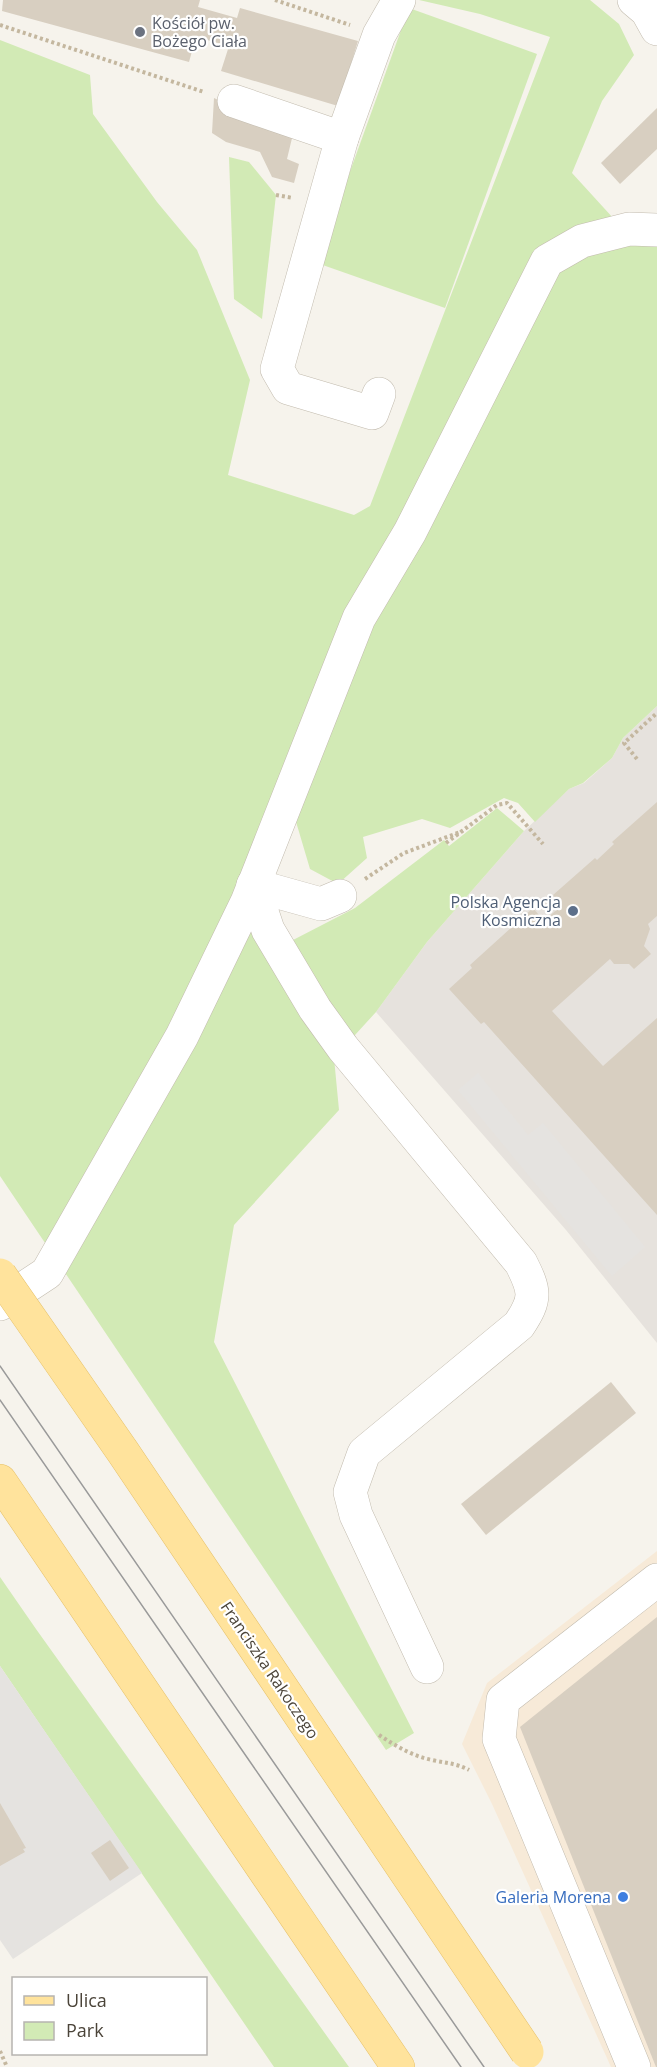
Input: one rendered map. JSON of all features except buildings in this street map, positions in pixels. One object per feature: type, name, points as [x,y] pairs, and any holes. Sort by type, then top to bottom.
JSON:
[{"type":"main road","name":"Franciszka Rakoczego","points":[[0,1275],[123,1452],[532,2059]]},
{"type":"main road","points":[[0,1481],[398,2067]]},
{"type":"lane","points":[[379,394],[372,413],[288,388],[277,369],[342,138],[379,35],[399,0]]},
{"type":"lane","points":[[634,0],[647,11],[657,29]]},
{"type":"lane","points":[[224,98],[342,138]]},
{"type":"lane","points":[[0,1304],[47,1273],[182,1036],[247,902],[359,618],[410,532],[548,261],[582,241],[628,230],[657,230]]},
{"type":"lane","points":[[254,885],[321,904],[340,896]]},
{"type":"lane","points":[[254,885],[268,930],[315,1009],[343,1048],[521,1263],[531,1283],[532,1306],[519,1324],[364,1453],[350,1492],[356,1515],[427,1667]]},
{"type":"lane","points":[[634,2067],[499,1738],[503,1700],[657,1580]]},
{"type":"path","points":[[275,0],[379,35]]},
{"type":"path","points":[[0,25],[224,98]]},
{"type":"path","points":[[637,759],[624,743],[657,713]]},
{"type":"path","points":[[446,843],[496,805],[507,803],[543,844]]},
{"type":"path","points":[[340,896],[404,853],[463,831]]},
{"type":"path","points":[[379,1735],[410,1753],[432,1760],[453,1763],[469,1770]]},
{"type":"path","points":[[0,2051],[7,2067]]},
{"type":"shaded area","points":[[657,706],[657,1343],[566,1230],[376,1012],[427,942],[524,831],[569,789],[584,783],[612,758],[623,738]]},
{"type":"shaded area","points":[[478,1073],[528,1135],[543,1123],[645,1247],[612,1276],[458,1090]]},
{"type":"shaded area","points":[[657,1551],[657,2067],[611,2067],[492,1804],[462,1744],[487,1683]]},
{"type":"shaded area","points":[[0,1666],[142,1873],[13,1959],[0,1940]]},
{"type":"green space","points":[[419,0],[590,0],[619,24],[634,55],[602,101],[572,173],[614,219],[540,250],[288,762],[264,955],[355,908],[444,840],[449,846],[497,808],[524,831],[427,942],[376,1012],[334,1058],[339,1110],[234,1225],[214,1342],[414,1733],[386,1750],[0,1176],[0,40],[90,75],[93,114],[157,202],[197,250],[250,380],[228,475],[354,515],[370,506],[550,37],[480,14]]},
{"type":"green space","points":[[409,8],[537,54],[445,308],[317,263]]},
{"type":"green space","points":[[229,157],[249,162],[276,195],[262,319],[234,299]]},
{"type":"green space","points":[[657,239],[657,706],[623,738],[612,758],[583,783],[569,789],[535,822],[518,803],[504,798],[450,828],[422,819],[363,837],[367,858],[338,884],[310,869],[294,815],[331,704],[561,262]]},
{"type":"green space","points":[[0,1577],[349,2067],[274,2067],[0,1666]]},
{"type":"tram line","points":[[0,1366],[484,2067]]},
{"type":"tram line","points":[[0,1400],[461,2067]]},
{"type":"place","name":"Kościół pw. Bożego Ciała","points":[[140,32]]},
{"type":"place","name":"Polska Agencja Kosmiczna","points":[[573,911]]},
{"type":"place","name":"Galeria Morena","points":[[623,1897]]}]
